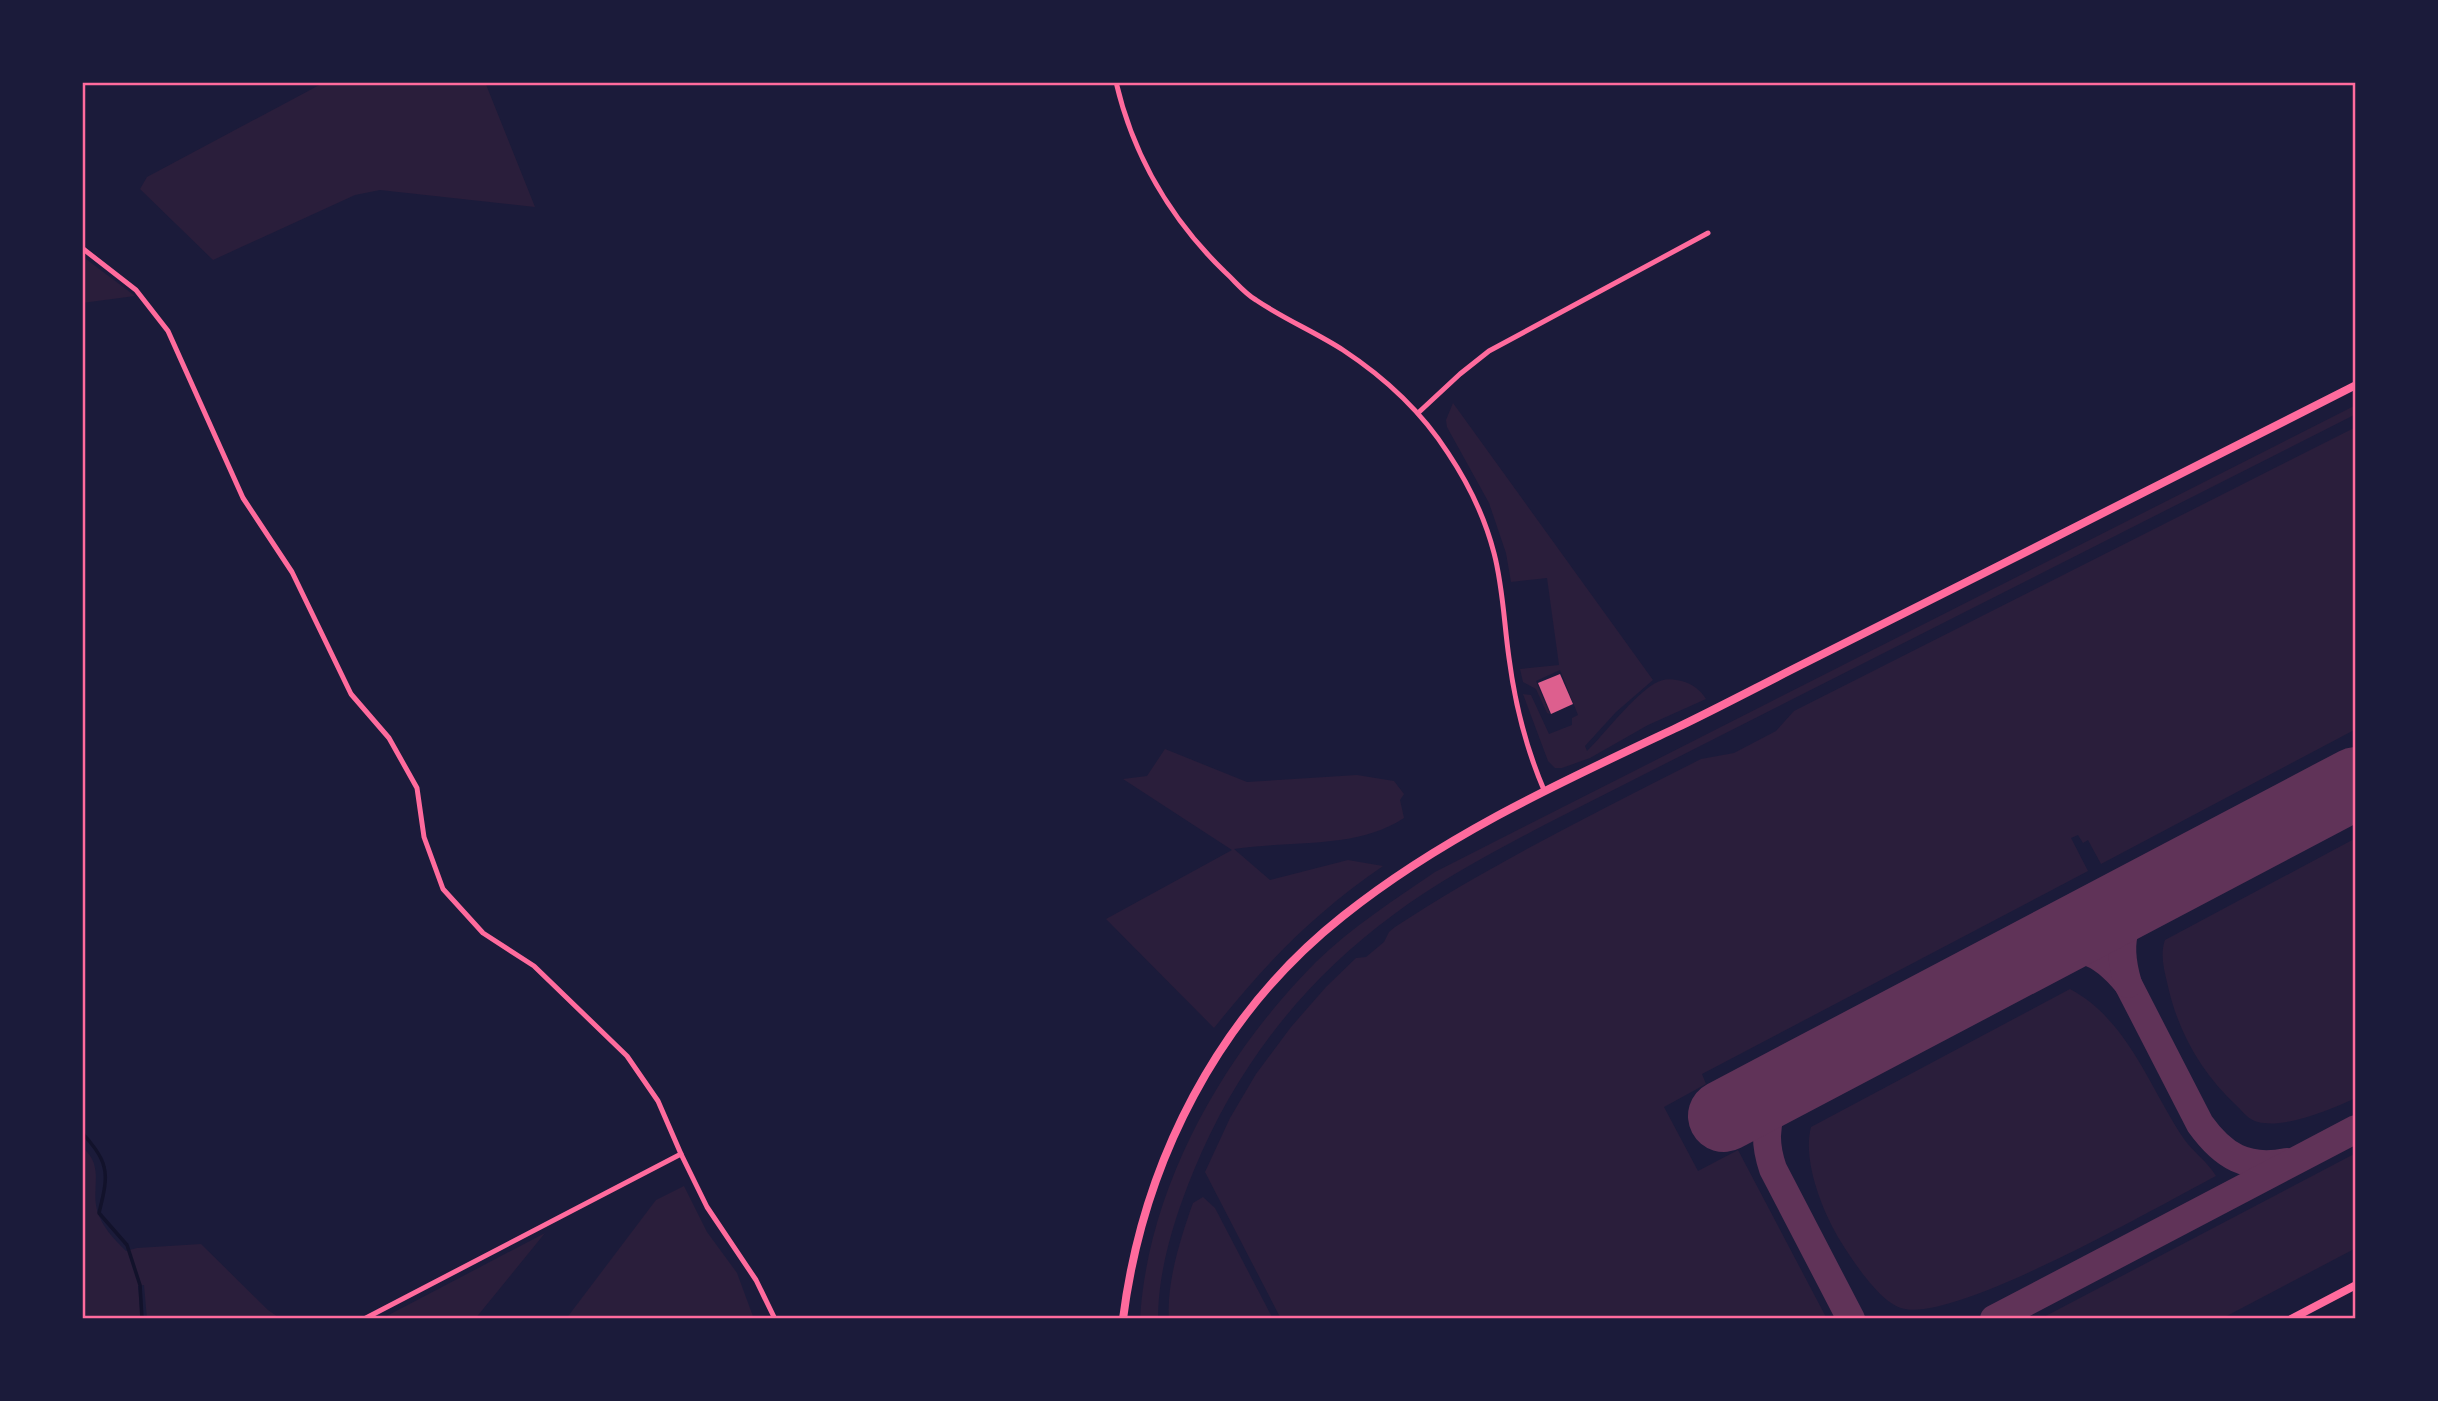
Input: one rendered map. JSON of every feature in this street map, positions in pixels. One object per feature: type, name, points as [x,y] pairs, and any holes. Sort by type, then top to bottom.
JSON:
[{"type":"main road","points":[[1122,1319],[1129,1272],[1155,1178],[1208,1068],[1266,990],[1305,949],[1379,888],[1464,834],[1545,790],[1748,692],[2356,385]]},
{"type":"main road","points":[[2291,1319],[2356,1285]]},
{"type":"street","points":[[1116,82],[1132,135],[1158,189],[1203,251],[1253,299],[1341,349],[1383,379],[1418,413],[1456,465],[1488,532],[1523,734],[1545,790]]},
{"type":"street","points":[[1418,413],[1460,373],[1489,351],[1708,233]]},
{"type":"street","points":[[82,248],[136,290],[168,331],[243,498],[292,572],[351,694],[389,738],[416,788],[424,837],[443,888],[483,933],[534,966],[627,1056],[659,1101],[707,1207],[756,1280],[775,1319]]},
{"type":"street","points":[[364,1319],[681,1154]]},
{"type":"shaded area","points":[[325,82],[485,82],[535,207],[380,190],[355,195],[213,260],[140,189],[147,177]]},
{"type":"shaded area","points":[[82,256],[135,296],[82,303]]},
{"type":"shaded area","points":[[1453,403],[1653,680],[1616,712],[1585,746],[1587,751],[1634,700],[1665,679],[1692,685],[1706,699],[1648,725],[1590,758],[1562,768],[1555,768],[1548,761],[1523,694],[1531,695],[1549,734],[1572,725],[1572,718],[1578,715],[1560,670],[1536,681],[1550,714],[1547,713],[1536,689],[1523,682],[1520,669],[1559,665],[1547,578],[1511,582],[1506,553],[1489,503],[1447,427],[1446,420]]},
{"type":"shaded area","points":[[2356,405],[2356,414],[1488,855],[1449,877],[1393,915],[1330,968],[1302,998],[1276,1029],[1230,1096],[1211,1132],[1180,1206],[1164,1262],[1158,1319],[1140,1319],[1146,1269],[1158,1220],[1196,1125],[1222,1080],[1282,998],[1316,962],[1359,926],[1435,872]]},
{"type":"shaded area","points":[[2356,427],[2356,729],[2101,864],[2088,840],[2083,843],[2078,835],[2071,838],[2088,871],[1702,1074],[1706,1084],[1664,1107],[1698,1171],[1738,1150],[1827,1319],[1281,1319],[1205,1172],[1230,1118],[1256,1074],[1291,1027],[1356,958],[1366,957],[1384,942],[1395,927],[1546,839],[1701,759],[1734,753],[1776,731],[1794,711]]},
{"type":"shaded area","points":[[1165,749],[1247,782],[1357,775],[1394,781],[1404,794],[1400,800],[1404,818],[1364,835],[1321,842],[1234,849],[1270,880],[1348,860],[1383,866],[1312,921],[1252,982],[1214,1028],[1106,919],[1232,850],[1123,779],[1147,776]]},
{"type":"shaded area","points":[[2356,838],[2356,1098],[2321,1112],[2281,1123],[2255,1121],[2212,1079],[2184,1034],[2171,1000],[2165,972],[2165,940]]},
{"type":"shaded area","points":[[2070,989],[2090,1002],[2122,1036],[2184,1139],[2216,1176],[2106,1235],[2008,1282],[1964,1299],[1927,1309],[1901,1308],[1893,1304],[1859,1269],[1827,1217],[1809,1155],[1811,1127]]},
{"type":"shaded area","points":[[82,1147],[89,1154],[95,1169],[99,1216],[126,1251],[201,1244],[268,1310],[281,1319],[147,1319],[144,1285],[138,1286],[141,1319],[82,1319]]},
{"type":"shaded area","points":[[2356,1153],[2356,1248],[2221,1319],[2040,1319]]},
{"type":"shaded area","points":[[684,1186],[707,1232],[737,1273],[754,1319],[566,1319],[656,1200]]},
{"type":"shaded area","points":[[1203,1197],[1215,1208],[1273,1319],[1169,1319],[1172,1276],[1179,1245],[1193,1203]]},
{"type":"shaded area","points":[[545,1233],[475,1319],[381,1319]]},
{"type":"building","points":[[1560,674],[1573,704],[1551,714],[1538,683]]},
{"type":"waterway","points":[[82,1133],[103,1163],[105,1184],[99,1213],[127,1245],[140,1285],[142,1319]]},
{"type":"taxiway","points":[[2128,984],[2122,951],[2126,926],[2142,905],[2167,883]]},
{"type":"taxiway","points":[[2030,955],[2073,949],[2085,951],[2106,962],[2128,984],[2200,1124],[2218,1145],[2248,1162],[2287,1162]]},
{"type":"taxiway","points":[[1806,1073],[1776,1104],[1768,1126],[1769,1153],[1773,1169],[1851,1319]]},
{"type":"taxiway","points":[[1994,1319],[2356,1129]]},
{"type":"runway","points":[[1724,1116],[2356,783]]}]
